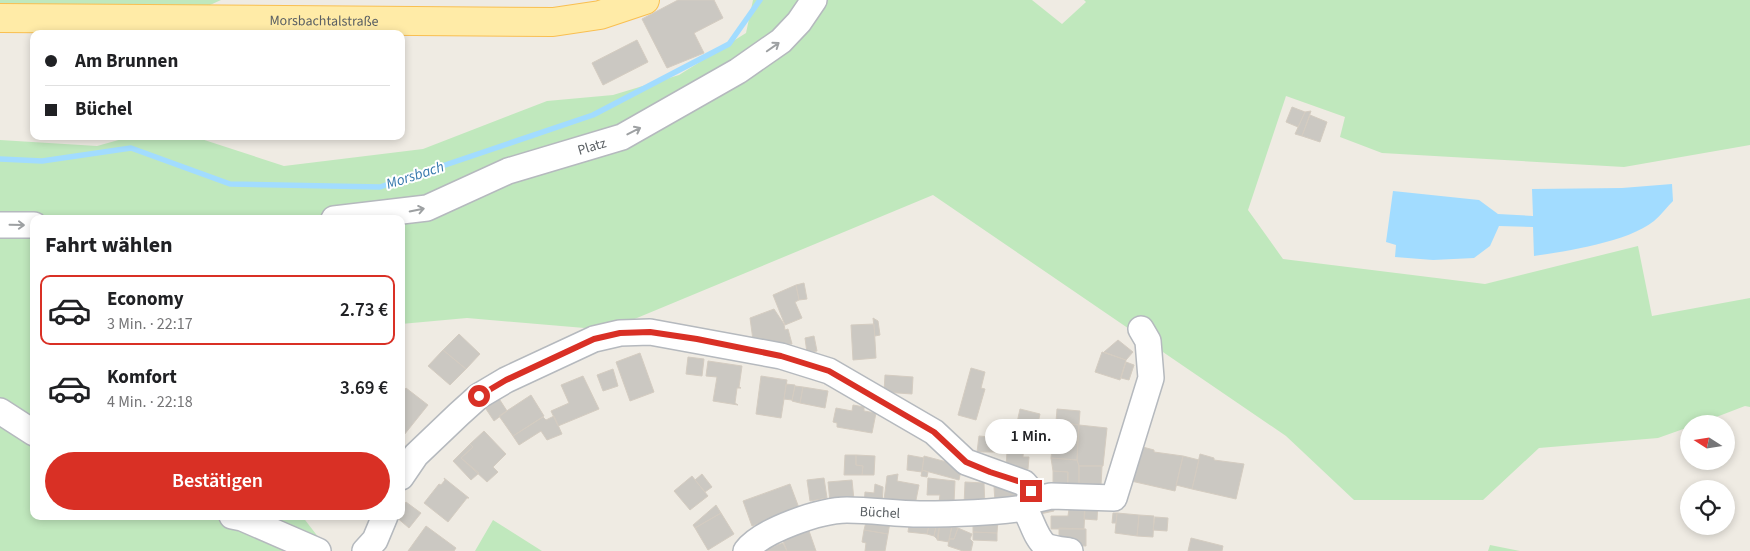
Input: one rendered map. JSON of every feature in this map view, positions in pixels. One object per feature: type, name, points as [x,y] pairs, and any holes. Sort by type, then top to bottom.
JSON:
[{"type":"main road","name":"Morsbachtalstraße","points":[[0,18],[553,22],[600,15],[645,0]]},
{"type":"street","name":"Platz","points":[[380,215],[427,208],[508,171],[622,137],[738,71],[781,41],[799,22],[814,0]]},
{"type":"street","points":[[0,225],[30,225]]},
{"type":"street","name":"Büchel","points":[[746,551],[752,544],[773,531],[824,514],[845,510],[919,514],[997,512],[1051,496],[1114,498],[1151,378],[1148,341],[1142,329]]},
{"type":"street","points":[[405,471],[416,455],[479,396],[506,380],[594,339],[628,332],[650,332],[697,339],[781,356],[829,371],[934,432],[966,462],[1024,483],[1031,491],[1026,504],[1040,538],[1047,546],[1070,551]]},
{"type":"street","points":[[0,411],[30,430]]},
{"type":"street","points":[[247,520],[318,551]]},
{"type":"street","points":[[365,551],[375,540],[384,520]]},
{"type":"green space","points":[[0,0],[221,0],[199,10],[0,7]]},
{"type":"green space","points":[[753,0],[1032,0],[1062,24],[1086,2],[1084,0],[1750,0],[1750,145],[1624,167],[1382,153],[1340,137],[1345,117],[1286,96],[1248,210],[1283,259],[1485,284],[1638,246],[1652,316],[1750,298],[1750,407],[1745,406],[1722,415],[1680,415],[1680,430],[1658,438],[1539,448],[1483,500],[1354,500],[1286,436],[933,195],[608,330],[467,318],[405,324],[405,215],[30,215],[30,520],[305,520],[329,551],[0,551],[0,140],[97,146],[119,140],[204,140],[284,166],[423,149],[547,101],[613,95],[679,75],[746,33]]},
{"type":"green space","points":[[493,520],[542,551],[475,551]]},
{"type":"green space","points":[[1490,545],[1520,551],[1488,551]]},
{"type":"water","points":[[1672,184],[1673,201],[1654,221],[1629,235],[1580,248],[1534,256],[1533,227],[1499,226],[1490,246],[1474,258],[1433,260],[1395,257],[1396,245],[1386,242],[1393,191],[1479,200],[1498,214],[1533,216],[1532,189],[1622,188]]},
{"type":"building","points":[[678,0],[714,0],[723,18],[694,33],[704,53],[667,68],[642,19]]},
{"type":"building","points":[[637,40],[648,62],[603,85],[592,63]]},
{"type":"building","points":[[1292,107],[1305,112],[1298,127],[1286,122]]},
{"type":"building","points":[[1311,111],[1302,136],[1295,134],[1305,112]]},
{"type":"building","points":[[1310,115],[1327,122],[1320,142],[1302,136]]},
{"type":"building","points":[[804,283],[807,299],[799,300],[796,285]]},
{"type":"building","points":[[796,285],[799,300],[795,302],[802,318],[785,325],[773,295]]},
{"type":"building","points":[[774,309],[784,324],[785,330],[788,329],[792,344],[770,344],[753,340],[750,318]]},
{"type":"building","points":[[873,318],[878,321],[880,335],[875,336]]},
{"type":"building","points":[[874,324],[876,358],[853,360],[851,325]]},
{"type":"building","points":[[459,334],[480,354],[466,369],[443,350]]},
{"type":"building","points":[[814,336],[817,351],[807,353],[805,338]]},
{"type":"building","points":[[1118,340],[1133,352],[1126,360],[1104,352]]},
{"type":"building","points":[[443,350],[466,369],[450,385],[428,366]]},
{"type":"building","points":[[1102,352],[1126,360],[1120,380],[1095,372]]},
{"type":"building","points":[[640,353],[654,392],[630,401],[616,362]]},
{"type":"building","points":[[688,357],[704,359],[702,376],[686,374]]},
{"type":"building","points":[[708,361],[742,366],[739,387],[741,388],[737,388],[735,403],[738,405],[713,401],[717,377],[706,376]]},
{"type":"building","points":[[1126,362],[1134,365],[1129,380],[1121,378]]},
{"type":"building","points":[[971,368],[985,372],[981,388],[985,389],[976,420],[958,415]]},
{"type":"building","points":[[613,369],[618,386],[603,391],[597,375]]},
{"type":"building","points":[[885,375],[913,377],[912,394],[884,392]]},
{"type":"building","points":[[583,376],[599,409],[558,426],[551,411],[569,403],[561,385]]},
{"type":"building","points":[[761,376],[787,380],[781,418],[756,414]]},
{"type":"building","points":[[786,384],[795,385],[792,400],[784,399]]},
{"type":"building","points":[[795,386],[803,387],[800,403],[792,401]]},
{"type":"building","points":[[803,387],[828,391],[825,408],[800,403]]},
{"type":"building","points":[[406,388],[428,405],[405,434]]},
{"type":"building","points":[[531,395],[544,416],[513,436],[499,416]]},
{"type":"building","points":[[498,397],[507,411],[494,421],[484,406]]},
{"type":"building","points":[[853,405],[864,407],[864,411],[876,413],[872,433],[837,427],[837,423],[833,422],[836,408],[852,411]]},
{"type":"building","points":[[1020,409],[1040,414],[1036,432],[1016,427]]},
{"type":"building","points":[[1057,409],[1080,411],[1079,425],[1056,422]]},
{"type":"building","points":[[554,416],[562,434],[547,440],[541,431],[519,445],[513,436],[543,417],[546,420]]},
{"type":"building","points":[[1053,421],[1079,425],[1078,440],[1051,439]]},
{"type":"building","points":[[1079,425],[1107,428],[1103,466],[1079,466],[1077,460]]},
{"type":"building","points":[[484,431],[506,454],[493,467],[498,472],[487,482],[461,458],[473,447],[470,444]]},
{"type":"building","points":[[979,436],[1001,438],[1001,452],[977,452]]},
{"type":"building","points":[[1053,439],[1078,440],[1077,460],[1051,458]]},
{"type":"building","points":[[1012,441],[1024,443],[1023,457],[1029,457],[1028,469],[1006,467],[1007,452],[1011,452]]},
{"type":"building","points":[[470,444],[473,447],[461,458],[479,473],[471,480],[453,461]]},
{"type":"building","points":[[1139,446],[1154,450],[1154,452],[1183,456],[1175,491],[1131,481]]},
{"type":"building","points":[[1200,454],[1214,458],[1214,460],[1244,464],[1236,499],[1192,489]]},
{"type":"building","points":[[845,455],[856,455],[856,465],[863,466],[862,475],[844,475]]},
{"type":"building","points":[[856,455],[875,456],[874,475],[862,475],[863,466],[856,465]]},
{"type":"building","points":[[908,455],[924,458],[922,472],[907,470]]},
{"type":"building","points":[[924,456],[962,466],[959,480],[922,470]]},
{"type":"building","points":[[1183,456],[1199,460],[1192,489],[1176,485]]},
{"type":"building","points":[[1051,458],[1077,460],[1079,466],[1079,486],[1068,485],[1068,472],[1053,471]]},
{"type":"building","points":[[1079,466],[1102,466],[1101,486],[1079,486]]},
{"type":"building","points":[[922,470],[928,472],[927,477],[921,476]]},
{"type":"building","points":[[1053,471],[1068,472],[1067,491],[1053,486]]},
{"type":"building","points":[[702,474],[712,487],[705,492],[695,480]]},
{"type":"building","points":[[898,474],[897,481],[919,485],[915,505],[884,500],[887,476]]},
{"type":"building","points":[[692,476],[708,496],[690,510],[674,491]]},
{"type":"building","points":[[444,478],[469,498],[467,498],[448,522],[424,503],[439,484],[441,485],[445,480]]},
{"type":"building","points":[[824,478],[827,498],[810,501],[807,480]]},
{"type":"building","points":[[928,478],[955,481],[954,503],[939,502],[940,495],[927,495]]},
{"type":"building","points":[[852,480],[854,500],[830,502],[828,482]]},
{"type":"building","points":[[965,482],[984,483],[985,507],[964,506]]},
{"type":"building","points":[[790,484],[799,508],[752,526],[743,501]]},
{"type":"building","points":[[875,484],[883,487],[882,507],[864,505],[865,492],[874,493]]},
{"type":"building","points":[[1016,486],[1016,501],[995,502],[994,487]]},
{"type":"building","points":[[406,502],[421,513],[409,528],[400,520],[405,520]]},
{"type":"building","points":[[1085,502],[1098,503],[1097,520],[1084,519]]},
{"type":"building","points":[[1052,503],[1054,511],[1040,514],[1038,506]]},
{"type":"building","points":[[716,505],[721,513],[695,528],[693,525]]},
{"type":"building","points":[[1069,509],[1085,509],[1084,529],[1051,529],[1051,516],[1068,516]]},
{"type":"building","points":[[721,513],[734,534],[708,550],[695,528]]},
{"type":"building","points":[[1113,513],[1117,513],[1116,523],[1112,523]]},
{"type":"building","points":[[1117,513],[1139,515],[1137,536],[1115,533]]},
{"type":"building","points":[[1139,515],[1154,516],[1153,537],[1137,536]]},
{"type":"building","points":[[910,517],[930,521],[927,534],[908,532]]},
{"type":"building","points":[[1155,517],[1168,518],[1167,531],[1153,530]]},
{"type":"building","points":[[867,518],[890,522],[888,534],[864,530]]},
{"type":"building","points":[[973,519],[998,520],[997,533],[973,532]]},
{"type":"building","points":[[930,521],[937,522],[934,536],[927,534]]},
{"type":"building","points":[[937,522],[940,522],[938,540],[934,536]]},
{"type":"building","points":[[940,522],[952,524],[949,542],[937,540]]},
{"type":"building","points":[[426,526],[456,548],[454,551],[408,551]]},
{"type":"building","points":[[952,527],[958,528],[954,539],[949,539]]},
{"type":"building","points":[[808,528],[816,551],[787,551],[782,538]]},
{"type":"building","points":[[958,528],[972,534],[970,539],[973,542],[971,551],[963,551],[948,546],[949,539],[954,539]]},
{"type":"building","points":[[1059,528],[1086,529],[1086,546],[1059,545]]},
{"type":"building","points":[[864,530],[888,534],[885,551],[865,551],[866,543],[862,542]]},
{"type":"building","points":[[973,532],[997,533],[997,541],[973,540]]},
{"type":"building","points":[[1191,538],[1223,546],[1222,551],[1188,551]]},
{"type":"building","points":[[783,543],[787,551],[761,551]]},
{"type":"waterway","name":"Morsbach","points":[[0,159],[42,161],[131,148],[230,184],[380,187],[593,115],[729,44],[760,0]]},
{"type":"route","points":[[479,396],[506,380],[594,339],[620,333],[650,332],[697,339],[781,356],[829,371],[934,432],[966,462],[1024,483],[1031,491]]}]
